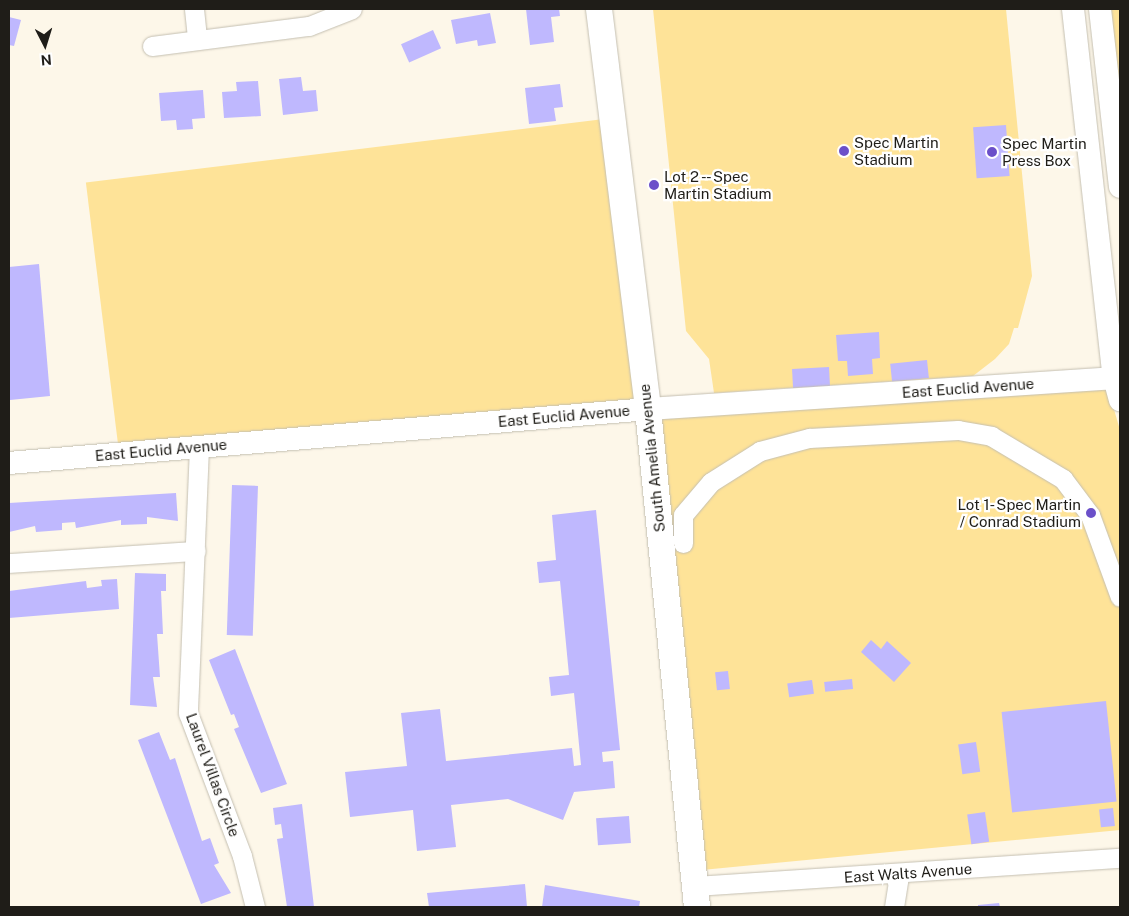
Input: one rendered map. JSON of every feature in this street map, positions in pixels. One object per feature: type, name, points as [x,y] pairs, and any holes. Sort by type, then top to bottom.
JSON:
[{"type":"main road","name":"South Amelia Avenue","points":[[599,9],[648,409],[696,896]]},
{"type":"street","points":[[194,9],[197,40]]},
{"type":"street","points":[[152,46],[309,26],[352,9]]},
{"type":"street","points":[[1073,9],[1120,400]]},
{"type":"street","points":[[1100,9],[1120,187]]},
{"type":"street","name":"East Euclid Avenue","points":[[9,463],[648,409],[1117,378]]},
{"type":"street","points":[[683,543],[683,515],[712,482],[760,451],[818,437],[958,430],[991,436],[1063,479],[1090,515],[1120,598]]},
{"type":"street","name":"Laurel Villas Circle","points":[[199,447],[188,713],[242,856],[255,907]]},
{"type":"street","points":[[9,563],[196,550]]},
{"type":"street","name":"East Walts Avenue","points":[[696,896],[899,874],[1120,858]]},
{"type":"street","points":[[894,907],[899,874]]},
{"type":"shaded area","name":"Spec Martin Stadium","points":[[653,9],[1006,9],[1032,276],[1018,328],[1014,328],[1009,344],[995,359],[973,376],[714,393],[709,359],[686,331]]},
{"type":"shaded area","points":[[1108,9],[1120,9],[1120,115]]},
{"type":"shaded area","points":[[604,119],[638,400],[120,464],[86,183]]},
{"type":"shaded area","points":[[1108,389],[1120,430],[1120,830],[702,870],[657,418]]},
{"type":"building","points":[[526,9],[559,9],[560,16],[551,17],[554,42],[530,45]]},
{"type":"building","points":[[490,13],[496,43],[478,46],[477,40],[456,44],[451,20]]},
{"type":"building","points":[[9,17],[21,20],[14,46],[9,45]]},
{"type":"building","points":[[433,30],[441,48],[409,63],[401,44]]},
{"type":"building","points":[[301,77],[303,91],[316,90],[318,111],[283,115],[279,79]]},
{"type":"building","points":[[258,81],[261,116],[224,118],[222,92],[237,91],[236,82]]},
{"type":"building","points":[[560,84],[563,107],[554,108],[556,121],[529,124],[525,88]]},
{"type":"building","points":[[203,90],[205,118],[192,119],[193,129],[177,130],[176,120],[161,121],[159,93]]},
{"type":"building","name":"Spec Martin Press Box","points":[[1006,125],[1010,176],[977,178],[973,127]]},
{"type":"building","points":[[39,264],[50,396],[10,400],[9,267]]},
{"type":"building","points":[[879,332],[880,358],[872,359],[873,374],[848,376],[847,361],[838,361],[836,335]]},
{"type":"building","points":[[927,360],[929,378],[892,382],[890,364]]},
{"type":"building","points":[[829,367],[830,386],[793,388],[792,369]]},
{"type":"building","points":[[232,485],[258,486],[253,636],[227,635]]},
{"type":"building","points":[[176,493],[178,521],[147,517],[147,524],[121,525],[121,520],[76,528],[75,522],[62,523],[62,530],[36,532],[35,526],[9,532],[9,503]]},
{"type":"building","points":[[596,510],[620,750],[602,752],[603,762],[613,761],[615,788],[574,792],[563,820],[508,799],[451,805],[456,847],[417,851],[413,810],[350,817],[345,772],[407,766],[401,713],[440,709],[446,761],[572,748],[574,766],[581,765],[574,693],[551,696],[549,677],[569,675],[560,581],[539,583],[537,562],[556,560],[552,515]]},
{"type":"building","points":[[135,573],[166,574],[166,591],[161,591],[163,634],[157,634],[160,677],[153,677],[157,707],[130,705]]},
{"type":"building","points":[[117,579],[119,609],[9,618],[9,591],[86,581],[87,588],[102,586],[101,580]]},
{"type":"building","points":[[871,640],[881,649],[887,641],[911,663],[894,682],[861,652]]},
{"type":"building","points":[[235,649],[287,784],[261,793],[234,729],[239,727],[234,714],[231,715],[209,660]]},
{"type":"building","points":[[728,671],[730,689],[717,690],[715,672]]},
{"type":"building","points":[[852,679],[853,689],[825,692],[824,682]]},
{"type":"building","points":[[812,680],[814,694],[789,697],[787,683]]},
{"type":"building","points":[[1106,701],[1117,801],[1012,812],[1002,712]]},
{"type":"building","points":[[159,732],[170,760],[175,758],[202,841],[210,838],[219,863],[214,865],[231,893],[201,904],[138,740]]},
{"type":"building","points":[[976,742],[980,772],[962,774],[958,745]]},
{"type":"building","points":[[302,804],[314,907],[287,907],[277,839],[283,838],[281,824],[275,825],[273,808]]},
{"type":"building","points":[[1113,808],[1115,826],[1101,827],[1099,809]]},
{"type":"building","points":[[985,812],[989,842],[971,844],[967,815]]},
{"type":"building","points":[[629,816],[631,843],[598,845],[596,818]]},
{"type":"building","points":[[525,884],[527,907],[429,907],[427,893]]},
{"type":"building","points":[[545,885],[640,901],[639,907],[542,907]]},
{"type":"building","points":[[999,903],[1000,907],[978,907],[978,905]]},
{"type":"place","name":"Spec Martin Stadium","points":[[844,151]]},
{"type":"place","name":"Spec Martin Press Box","points":[[992,152]]},
{"type":"place","name":"Lot 2 - - Spec Martin Stadium","points":[[654,185]]},
{"type":"place","name":"Lot 1- Spec Martin / Conrad Stadium","points":[[1091,513]]}]
